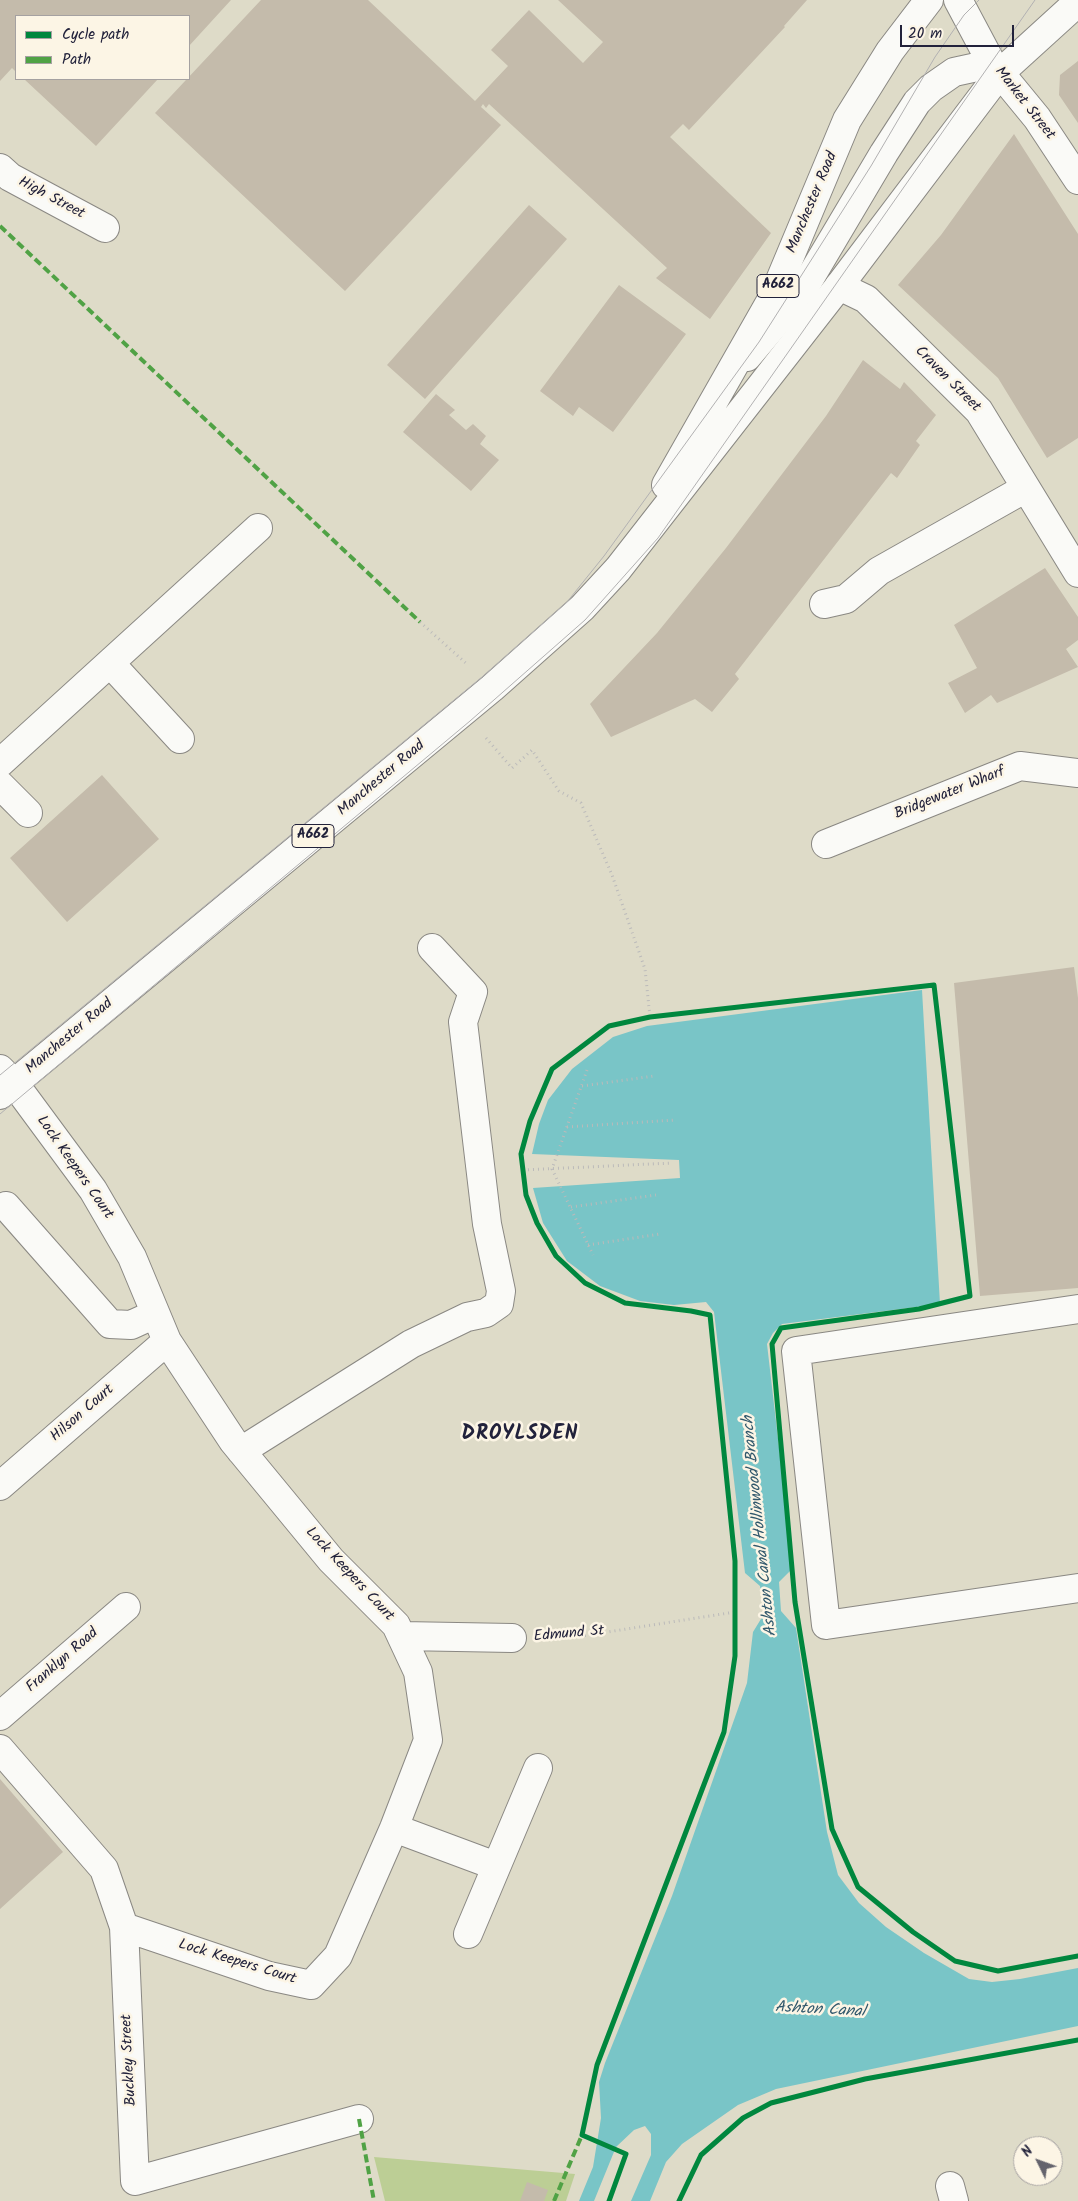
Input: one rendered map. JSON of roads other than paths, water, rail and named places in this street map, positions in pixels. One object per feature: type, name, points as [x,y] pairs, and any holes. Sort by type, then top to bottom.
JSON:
[{"type":"street","name":"Manchester Road","points":[[618,569],[773,296],[847,120],[890,51],[929,0]]},
{"type":"street","name":"Market Street","points":[[958,0],[991,62],[1037,118],[1078,180]]},
{"type":"street","name":"A662","points":[[1000,73],[1078,2]]},
{"type":"street","points":[[722,386],[801,293],[917,102],[943,78],[964,69],[988,68],[1000,73]]},
{"type":"street","name":"Manchester Road","points":[[5,1082],[492,688],[582,608],[618,569],[839,286],[1000,73]]},
{"type":"street","name":"High Street","points":[[0,168],[10,177],[105,228]]},
{"type":"street","name":"Craven Street","points":[[839,286],[866,299],[979,411],[1078,573]]},
{"type":"street","points":[[824,604],[846,599],[879,572],[1026,488]]},
{"type":"street","points":[[0,763],[258,528]]},
{"type":"street","points":[[110,663],[180,739]]},
{"type":"street","name":"Bridgewater Wharf","points":[[826,844],[1020,766],[1078,773]]},
{"type":"street","points":[[0,785],[28,814]]},
{"type":"street","points":[[241,1451],[411,1344],[467,1318],[486,1313],[499,1304],[501,1291],[487,1224],[463,1022],[474,992],[432,948]]},
{"type":"street","name":"Lock Keepers Court","points":[[5,1082],[93,1190],[132,1256],[167,1341],[241,1451],[331,1560],[396,1625],[418,1672],[428,1740],[394,1828],[338,1956],[311,1985],[269,1976],[124,1927]]},
{"type":"street","points":[[6,1206],[110,1324],[131,1325],[156,1314]]},
{"type":"street","points":[[1078,1309],[796,1350],[826,1625],[1078,1588]]},
{"type":"street","name":"Hilson Court","points":[[0,1486],[167,1341]]},
{"type":"street","name":"Franklyn Road","points":[[0,1716],[126,1607]]},
{"type":"street","name":"Edmund St","points":[[402,1636],[512,1638]]},
{"type":"street","name":"Buckley Street","points":[[0,1749],[104,1869],[124,1927],[135,2181],[359,2119]]},
{"type":"street","points":[[468,1934],[538,1768]]},
{"type":"street","points":[[394,1828],[496,1866]]},
{"type":"water","points":[[922,990],[940,1304],[782,1324],[773,1333],[767,1344],[793,1568],[779,1582],[781,1611],[796,1628],[827,1832],[838,1875],[859,1903],[886,1927],[924,1953],[969,1979],[992,1982],[1020,1979],[1078,1968],[1078,2026],[776,2089],[738,2105],[682,2144],[666,2162],[650,2201],[631,2201],[651,2155],[651,2134],[645,2126],[634,2130],[616,2147],[594,2201],[579,2201],[593,2167],[601,2118],[599,2082],[672,1896],[747,1683],[753,1632],[764,1614],[760,1586],[745,1573],[714,1312],[706,1302],[674,1305],[640,1301],[600,1286],[567,1261],[543,1223],[533,1188],[680,1178],[679,1160],[532,1154],[539,1124],[548,1100],[572,1069],[613,1037],[647,1026]]},
{"type":"tram line","points":[[0,1075],[482,677],[567,602],[604,556],[759,342],[871,166],[935,57],[964,15],[979,0]]},
{"type":"tram line","points":[[0,1114],[470,721],[585,620],[658,538],[1035,0]]},
{"type":"district","name":"DROYLSDEN","points":[[520,1436]]},
{"type":"water label","name":"Ashton Canal Hollinwood Branch","points":[[761,1526]]},
{"type":"water label","name":"Ashton Canal","points":[[820,2011]]}]
